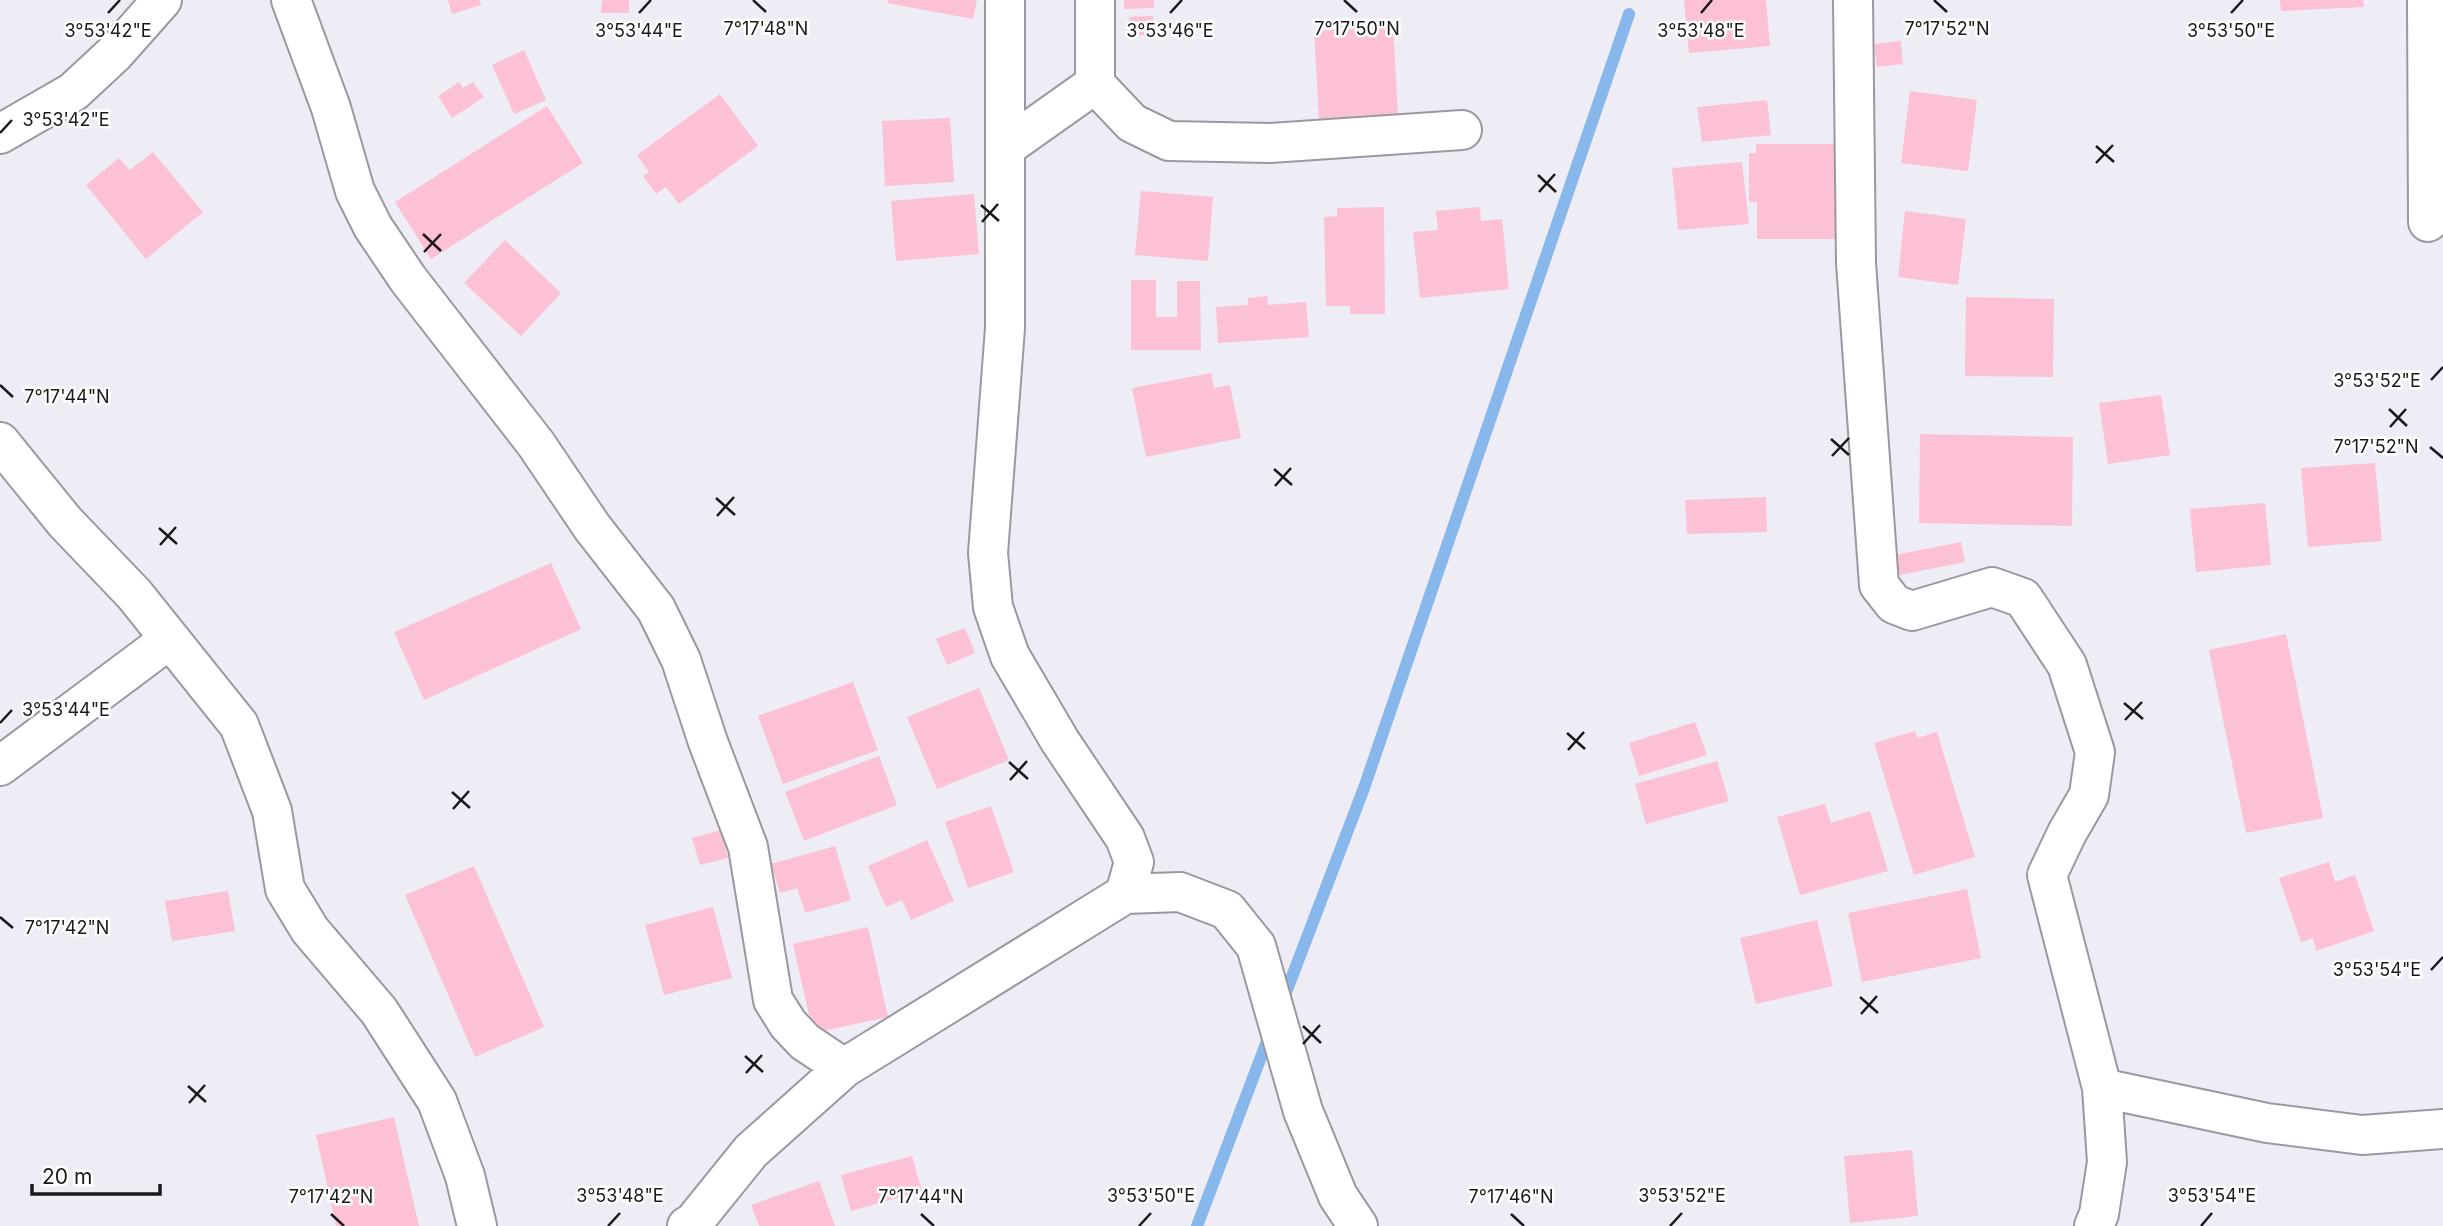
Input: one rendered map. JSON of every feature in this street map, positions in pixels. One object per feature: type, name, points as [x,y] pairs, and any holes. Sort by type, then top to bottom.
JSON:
[{"type":"street","points":[[0,134],[73,92],[115,53],[162,0]]},
{"type":"street","points":[[291,0],[331,108],[355,191],[373,228],[408,279],[536,444],[592,527],[656,609],[681,660],[708,743],[748,846],[774,1000],[788,1024],[805,1042],[844,1068]]},
{"type":"street","points":[[1005,0],[1005,328],[988,552],[993,607],[1010,656],[1060,741],[1125,838],[1133,862],[1125,894]]},
{"type":"street","points":[[1095,0],[1095,84],[1132,123],[1169,141],[1269,143],[1462,130]]},
{"type":"street","points":[[1853,0],[1856,263],[1880,585],[1894,604],[1912,611],[1992,587],[2023,598],[2067,665],[2095,752],[2088,795],[2047,875],[2102,1088],[2107,1162],[2099,1214],[2094,1226]]},
{"type":"street","points":[[2427,0],[2428,222]]},
{"type":"street","points":[[1006,146],[1095,84]]},
{"type":"street","points":[[0,442],[65,522],[134,594],[239,725],[272,811],[285,889],[310,930],[379,1010],[437,1101],[465,1176],[477,1226]]},
{"type":"street","points":[[0,766],[170,639]]},
{"type":"street","points":[[687,1226],[692,1224],[751,1151],[844,1068],[1125,894],[1180,892],[1227,910],[1256,946],[1303,1111],[1339,1196],[1358,1226]]},
{"type":"street","points":[[2102,1088],[2267,1124],[2362,1135],[2443,1129]]},
{"type":"building","points":[[448,0],[480,0],[481,5],[452,14]]},
{"type":"building","points":[[602,0],[629,0],[629,13],[601,13]]},
{"type":"building","points":[[888,0],[977,0],[973,19],[887,3]]},
{"type":"building","points":[[1124,0],[1154,0],[1154,8],[1124,9]]},
{"type":"building","points":[[1684,0],[1766,0],[1770,46],[1689,53]]},
{"type":"building","points":[[2280,0],[2363,0],[2364,7],[2281,11]]},
{"type":"building","points":[[1153,16],[1153,35],[1130,35],[1129,17]]},
{"type":"building","points":[[1393,27],[1398,115],[1319,119],[1314,31]]},
{"type":"building","points":[[1901,41],[1903,64],[1877,67],[1874,44]]},
{"type":"building","points":[[524,50],[546,100],[514,114],[492,65]]},
{"type":"building","points":[[459,82],[463,88],[473,82],[484,97],[452,118],[438,96]]},
{"type":"building","points":[[1910,91],[1977,100],[1968,171],[1901,163]]},
{"type":"building","points":[[720,94],[758,146],[679,204],[666,187],[656,194],[643,176],[649,172],[637,155]]},
{"type":"building","points":[[1767,100],[1771,135],[1702,142],[1697,107]]},
{"type":"building","points":[[547,106],[583,163],[431,259],[395,202]]},
{"type":"building","points":[[950,118],[954,182],[885,186],[882,121]]},
{"type":"building","points":[[1756,144],[1838,144],[1839,239],[1757,239],[1757,202],[1749,202],[1749,153],[1756,153]]},
{"type":"building","points":[[153,152],[203,212],[146,259],[86,185],[119,158],[130,170]]},
{"type":"building","points":[[1742,162],[1749,224],[1678,230],[1672,168]]},
{"type":"building","points":[[1141,191],[1213,197],[1208,261],[1135,255]]},
{"type":"building","points":[[974,194],[979,254],[896,261],[891,201]]},
{"type":"building","points":[[1384,207],[1385,314],[1350,314],[1350,306],[1326,306],[1324,217],[1337,216],[1337,208]]},
{"type":"building","points":[[1480,207],[1481,221],[1502,219],[1509,289],[1420,298],[1413,232],[1438,230],[1436,211]]},
{"type":"building","points":[[1905,211],[1966,219],[1958,285],[1898,277]]},
{"type":"building","points":[[505,240],[561,293],[521,336],[464,283]]},
{"type":"building","points":[[1131,280],[1156,280],[1156,317],[1177,317],[1177,281],[1200,281],[1201,350],[1131,350]]},
{"type":"building","points":[[1267,296],[1268,305],[1306,302],[1309,337],[1218,343],[1216,307],[1248,305],[1248,298]]},
{"type":"building","points":[[1966,297],[2054,299],[2053,377],[1965,376]]},
{"type":"building","points":[[1211,373],[1214,388],[1230,385],[1241,438],[1146,457],[1132,388]]},
{"type":"building","points":[[2161,395],[2170,455],[2108,464],[2099,403]]},
{"type":"building","points":[[1920,434],[2073,437],[2072,526],[1919,523]]},
{"type":"building","points":[[2375,463],[2382,541],[2308,547],[2301,468]]},
{"type":"building","points":[[1766,497],[1767,532],[1687,534],[1685,500]]},
{"type":"building","points":[[2265,503],[2271,565],[2196,572],[2190,509]]},
{"type":"building","points":[[1961,542],[1965,562],[1900,575],[1895,555]]},
{"type":"building","points":[[551,563],[581,629],[424,700],[394,632]]},
{"type":"building","points":[[965,628],[975,653],[947,665],[936,639]]},
{"type":"building","points":[[2286,634],[2323,818],[2246,833],[2209,650]]},
{"type":"building","points":[[853,682],[878,750],[783,784],[758,716]]},
{"type":"building","points":[[979,688],[1009,760],[937,789],[907,717]]},
{"type":"building","points":[[1695,722],[1707,755],[1639,776],[1629,743]]},
{"type":"building","points":[[1915,731],[1918,738],[1937,732],[1975,857],[1914,875],[1874,743]]},
{"type":"building","points":[[879,756],[897,805],[804,841],[785,792]]},
{"type":"building","points":[[1717,761],[1729,801],[1646,824],[1635,784]]},
{"type":"building","points":[[1825,804],[1831,823],[1870,811],[1888,871],[1800,895],[1777,817]]},
{"type":"building","points":[[991,806],[1014,872],[968,888],[945,822]]},
{"type":"building","points":[[721,830],[728,858],[700,865],[692,838]]},
{"type":"building","points":[[927,840],[954,901],[911,920],[902,900],[886,907],[868,866]]},
{"type":"building","points":[[835,846],[851,900],[805,913],[797,888],[780,893],[771,864]]},
{"type":"building","points":[[2329,862],[2335,882],[2355,875],[2374,931],[2316,951],[2313,938],[2301,942],[2279,878]]},
{"type":"building","points":[[474,866],[544,1027],[475,1057],[405,895]]},
{"type":"building","points":[[1967,889],[1981,958],[1862,982],[1848,913]]},
{"type":"building","points":[[228,891],[235,931],[172,941],[165,901]]},
{"type":"building","points":[[713,907],[732,978],[664,995],[645,925]]},
{"type":"building","points":[[1817,920],[1833,986],[1756,1004],[1740,938]]},
{"type":"building","points":[[868,927],[888,1017],[813,1033],[793,944]]},
{"type":"building","points":[[394,1117],[419,1226],[336,1226],[316,1135]]},
{"type":"building","points":[[1912,1150],[1918,1216],[1850,1223],[1844,1156]]},
{"type":"building","points":[[912,1156],[922,1191],[851,1211],[841,1175]]},
{"type":"building","points":[[819,1181],[835,1226],[759,1226],[751,1205]]},
{"type":"waterway","points":[[1282,1003],[1364,788],[1629,14]]},
{"type":"waterway","points":[[1197,1226],[1270,1033]]}]
